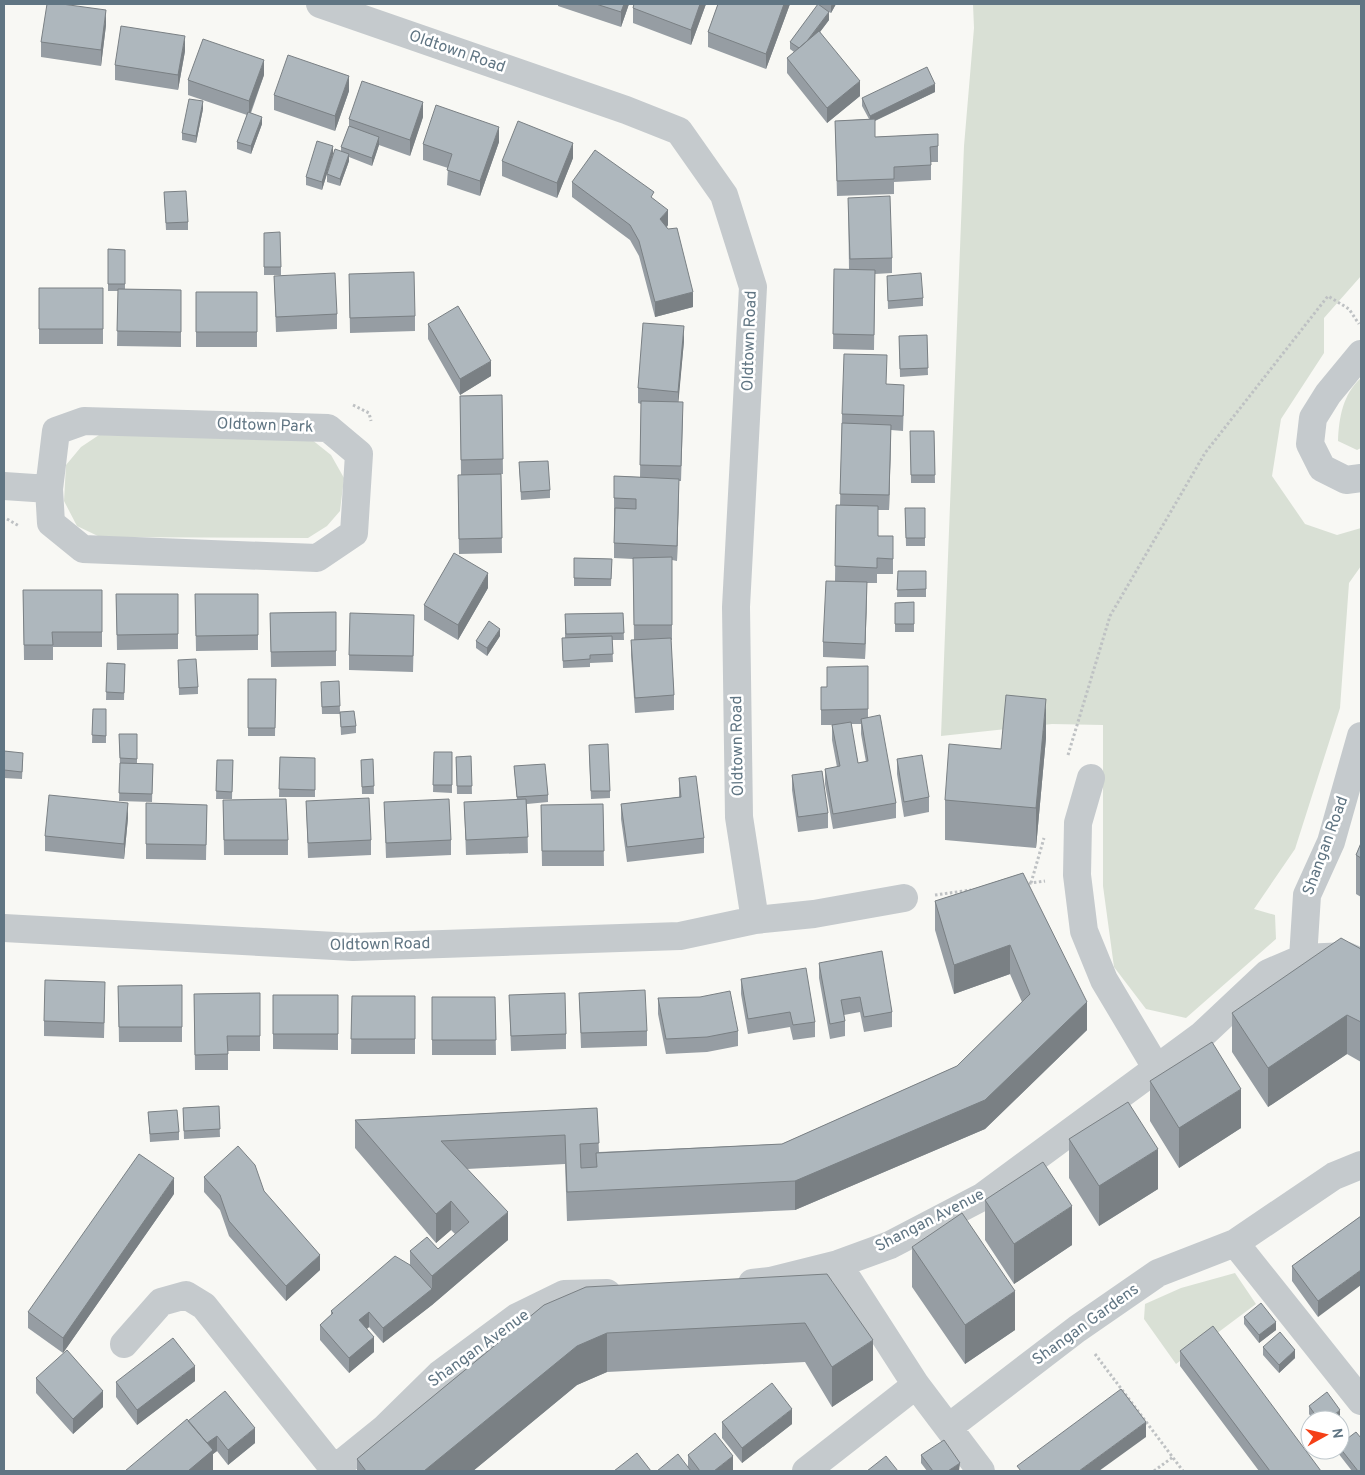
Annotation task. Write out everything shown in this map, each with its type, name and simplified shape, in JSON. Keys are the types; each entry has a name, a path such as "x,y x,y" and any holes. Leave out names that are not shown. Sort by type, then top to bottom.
{"street":[{"name":"Oldtown Road","path":"320,4 626,110 679,132 724,195 753,286 736,608 739,817 755,920"},
{"path":"1361,354 1328,394 1313,418 1310,444 1322,468 1346,480 1361,478"},
{"name":"Oldtown Park","path":"84,421 328,428 359,454 354,533 317,558 83,549 51,523 49,488 56,431 84,421"},
{"path":"4,486 49,488"},
{"name":"Shangan Road","path":"1303,958 1307,895 1331,842 1361,736"},
{"path":"1091,778 1078,823 1076,875 1084,931 1104,980 1157,1069"},
{"name":"Oldtown Road","path":"4,928 353,947 680,936 755,920 814,914 904,898"},
{"path":"1303,958 1347,956 1361,962"},
{"name":"Shangan Avenue","path":"722,1286 770,1281 838,1264 890,1245 982,1197 1202,1035 1268,973 1303,958"},
{"name":"Shangan Gardens","path":"949,1427 1077,1329 1158,1273 1236,1243 1334,1176 1361,1164"},
{"path":"1236,1243 1356,1383"},
{"path":"838,1264 916,1385 981,1471"},
{"name":"Shangan Avenue","path":"333,1470 384,1430 440,1374 517,1317 564,1294 628,1292"},
{"path":"124,1344 161,1302 186,1295 204,1306 333,1470"},
{"path":"806,1471 916,1385"}],"path":[{"path":"1066,764 1110,616 1205,453 1328,296 1349,309 1361,327"},
{"path":"351,404 368,413 371,422"},
{"path":"4,518 21,527"},
{"path":"1032,883 1045,837"},
{"path":"1021,885 1076,875"},
{"path":"904,898 972,890"},
{"path":"1077,1329 1183,1471"},
{"path":"1154,1471 1173,1457"}],"shaded area":[{"path":"973,4 1361,4 1361,276 1324,318 1324,353 1281,419 1272,476 1305,524 1337,535 1361,528 1361,566 1349,583 1340,708 1295,849 1254,909 1275,915 1276,939 1186,1018 1146,1009 1114,967 1103,886 1103,725 1052,724 941,736 964,146 974,28"},
{"path":"1361,378 1361,448 1357,450 1338,441 1339,423 1346,399"},
{"path":"99,435 311,439 331,455 344,478 340,511 327,526 308,538 100,537 77,526 64,501 66,465 81,447"},
{"path":"1235,1273 1256,1304 1176,1364 1144,1319 1145,1304 1181,1288"}],"building":[{"path":"47,4 62,4 106,10 101,50 41,42"},
{"path":"596,4 624,4 621,12"},
{"path":"634,4 700,4 691,30 633,8"},
{"path":"718,4 784,4 766,54 708,32"},
{"path":"818,4 829,12 807,41 799,48 790,42"},
{"path":"121,26 185,36 178,75 115,65"},
{"path":"819,31 860,81 827,108 787,58"},
{"path":"203,39 264,60 249,101 188,80"},
{"path":"288,55 349,76 335,116 274,95"},
{"path":"927,67 935,84 870,116 862,98"},
{"path":"362,81 423,102 410,140 349,119"},
{"path":"189,99 203,101 196,136 182,133"},
{"path":"436,105 499,127 480,181 447,170 452,154 423,144"},
{"path":"248,112 262,117 251,146 237,142"},
{"path":"875,119 875,137 938,134 938,146 930,147 931,165 894,167 894,179 837,181 835,121"},
{"path":"518,121 573,143 557,183 502,161"},
{"path":"349,126 379,137 372,158 341,147"},
{"path":"317,141 333,146 322,182 306,177"},
{"path":"335,149 349,154 340,179 327,174"},
{"path":"595,150 654,192 651,197 668,210 660,219 668,229 677,228 693,292 655,302 639,241 630,225 572,182"},
{"path":"186,191 188,222 166,223 164,192"},
{"path":"890,196 892,258 850,259 848,198"},
{"path":"280,232 281,267 264,267 264,233"},
{"path":"108,249 125,250 125,284 108,284"},
{"path":"834,269 875,270 874,335 833,334"},
{"path":"414,272 415,316 350,318 349,274"},
{"path":"335,273 337,314 276,317 274,276"},
{"path":"921,273 923,298 888,301 887,276"},
{"path":"39,288 103,288 103,329 39,329"},
{"path":"118,289 181,290 181,332 117,331"},
{"path":"196,292 257,292 257,332 196,332"},
{"path":"458,306 491,361 460,379 428,324"},
{"path":"643,323 684,326 678,392 638,388"},
{"path":"927,335 928,368 900,369 899,336"},
{"path":"844,354 887,355 886,384 904,385 903,416 842,414"},
{"path":"502,395 503,459 461,460 460,396"},
{"path":"641,401 683,402 681,466 640,465"},
{"path":"842,423 891,425 889,495 840,494"},
{"path":"910,431 934,431 935,475 911,475"},
{"path":"548,461 550,490 521,492 519,462"},
{"path":"501,474 502,538 459,539 458,475"},
{"path":"614,476 679,479 677,546 614,543 615,508 636,509 636,499 614,498"},
{"path":"836,505 878,506 878,536 893,536 893,559 877,558 877,568 835,566"},
{"path":"905,508 925,508 925,538 906,538"},
{"path":"454,553 488,573 458,625 424,605"},
{"path":"672,557 672,625 634,625 633,558"},
{"path":"574,558 612,559 611,579 574,578"},
{"path":"898,571 926,571 926,589 897,590"},
{"path":"826,581 867,582 865,644 823,642"},
{"path":"23,590 102,590 102,632 52,632 53,645 24,645"},
{"path":"116,594 178,594 178,634 117,635"},
{"path":"195,594 258,594 258,635 196,636"},
{"path":"914,602 914,624 895,624 895,603"},
{"path":"336,612 336,651 271,652 270,613"},
{"path":"350,613 414,615 413,656 349,655"},
{"path":"623,613 624,633 566,634 565,614"},
{"path":"489,621 500,629 487,648 476,641"},
{"path":"612,636 613,654 590,655 590,659 563,661 562,638"},
{"path":"671,638 674,695 635,698 631,640"},
{"path":"196,659 198,687 179,688 178,660"},
{"path":"107,663 125,664 124,693 106,692"},
{"path":"868,666 868,709 821,710 821,687 827,687 827,667"},
{"path":"248,679 276,679 275,728 248,728"},
{"path":"339,681 340,706 322,707 321,682"},
{"path":"1006,695 1046,699 1036,808 945,800 949,744 1001,749"},
{"path":"93,709 106,709 106,736 92,735"},
{"path":"354,711 356,726 341,727 340,712"},
{"path":"880,715 896,803 833,814 825,769 840,766 832,725 851,722 858,763 868,761 861,719"},
{"path":"119,734 137,734 137,759 120,758"},
{"path":"608,744 610,791 591,791 589,745"},
{"path":"4,751 23,753 22,772 4,770"},
{"path":"434,752 452,752 452,785 433,785"},
{"path":"922,755 929,797 904,802 897,759"},
{"path":"471,756 472,786 457,786 456,757"},
{"path":"280,757 315,758 315,790 279,789"},
{"path":"373,759 374,786 362,787 361,760"},
{"path":"217,760 233,760 232,792 216,791"},
{"path":"120,763 153,764 152,794 119,793"},
{"path":"545,764 548,795 517,797 514,766"},
{"path":"822,771 828,813 798,817 792,775"},
{"path":"696,776 704,838 627,847 621,804 681,797 679,778"},
{"path":"49,795 128,803 124,844 45,836"},
{"path":"369,798 371,840 308,843 306,801"},
{"path":"286,799 288,840 224,840 223,800"},
{"path":"449,799 451,840 386,843 384,802"},
{"path":"526,799 528,837 466,840 464,802"},
{"path":"146,803 207,805 206,845 146,844"},
{"path":"603,804 604,851 542,851 541,805"},
{"path":"1361,843 1361,858 1356,855"},
{"path":"1023,873 1087,1002 985,1100 795,1181 567,1192 565,1135 441,1141 508,1212 432,1276 410,1251 427,1237 438,1249 469,1222 451,1201 436,1214 355,1120 597,1108 599,1143 580,1144 581,1168 597,1167 596,1153 782,1144 957,1066 1030,994 1010,945 954,965 935,901"},
{"path":"1341,938 1361,949 1361,1022 1347,1015 1268,1068 1232,1013"},
{"path":"882,951 892,1012 864,1017 860,997 841,1000 845,1021 830,1024 819,963"},
{"path":"806,968 815,1022 793,1025 790,1012 748,1019 741,979"},
{"path":"45,980 105,982 104,1023 44,1021"},
{"path":"182,985 182,1027 119,1027 118,986"},
{"path":"645,990 647,1031 581,1033 579,993"},
{"path":"730,991 738,1031 707,1037 666,1039 658,998 700,997"},
{"path":"260,993 260,1036 227,1036 228,1054 195,1055 194,994"},
{"path":"565,993 566,1034 511,1036 509,995"},
{"path":"273,995 338,995 338,1034 273,1034"},
{"path":"352,996 415,996 415,1039 351,1039"},
{"path":"432,997 495,997 496,1040 432,1040"},
{"path":"1212,1042 1241,1089 1179,1128 1150,1081"},
{"path":"1128,1102 1158,1149 1099,1186 1069,1139"},
{"path":"219,1106 220,1129 184,1131 183,1108"},
{"path":"177,1110 179,1132 150,1134 148,1112"},
{"path":"238,1146 255,1165 264,1191 320,1255 286,1286 229,1221 220,1195 204,1177"},
{"path":"139,1154 174,1178 63,1338 28,1312"},
{"path":"1043,1162 1072,1206 1014,1244 985,1200"},
{"path":"962,1213 1015,1291 965,1325 912,1247"},
{"path":"1361,1216 1361,1270 1318,1301 1292,1266"},
{"path":"395,1256 410,1265 432,1289 383,1328 369,1312 359,1320 374,1337 349,1358 320,1325 333,1313 331,1311"},
{"path":"827,1274 873,1340 832,1367 805,1323 607,1333 577,1346 424,1471 366,1471 357,1459 544,1305 586,1287"},
{"path":"1261,1303 1276,1322 1259,1335 1244,1317"},
{"path":"1213,1326 1300,1443 1300,1460 1313,1460 1321,1471 1270,1471 1180,1351"},
{"path":"1280,1332 1295,1350 1279,1365 1263,1347"},
{"path":"173,1338 195,1366 137,1410 116,1382"},
{"path":"67,1350 103,1391 73,1419 36,1378"},
{"path":"772,1383 792,1409 742,1448 722,1422"},
{"path":"1121,1389 1146,1422 1079,1471 1021,1471 1017,1466"},
{"path":"225,1391 255,1428 228,1450 217,1436 207,1443 188,1421"},
{"path":"1327,1392 1340,1410 1312,1410 1309,1406"},
{"path":"187,1419 213,1450 188,1471 125,1471"},
{"path":"1356,1432 1361,1438 1361,1471 1358,1471 1349,1460 1350,1436"},
{"path":"715,1433 733,1456 714,1471 700,1471 688,1455"},
{"path":"944,1440 960,1463 948,1471 933,1471 921,1455"},
{"path":"637,1453 651,1471 614,1471"},
{"path":"678,1454 691,1471 657,1471"},
{"path":"886,1456 898,1471 867,1471"}]}
